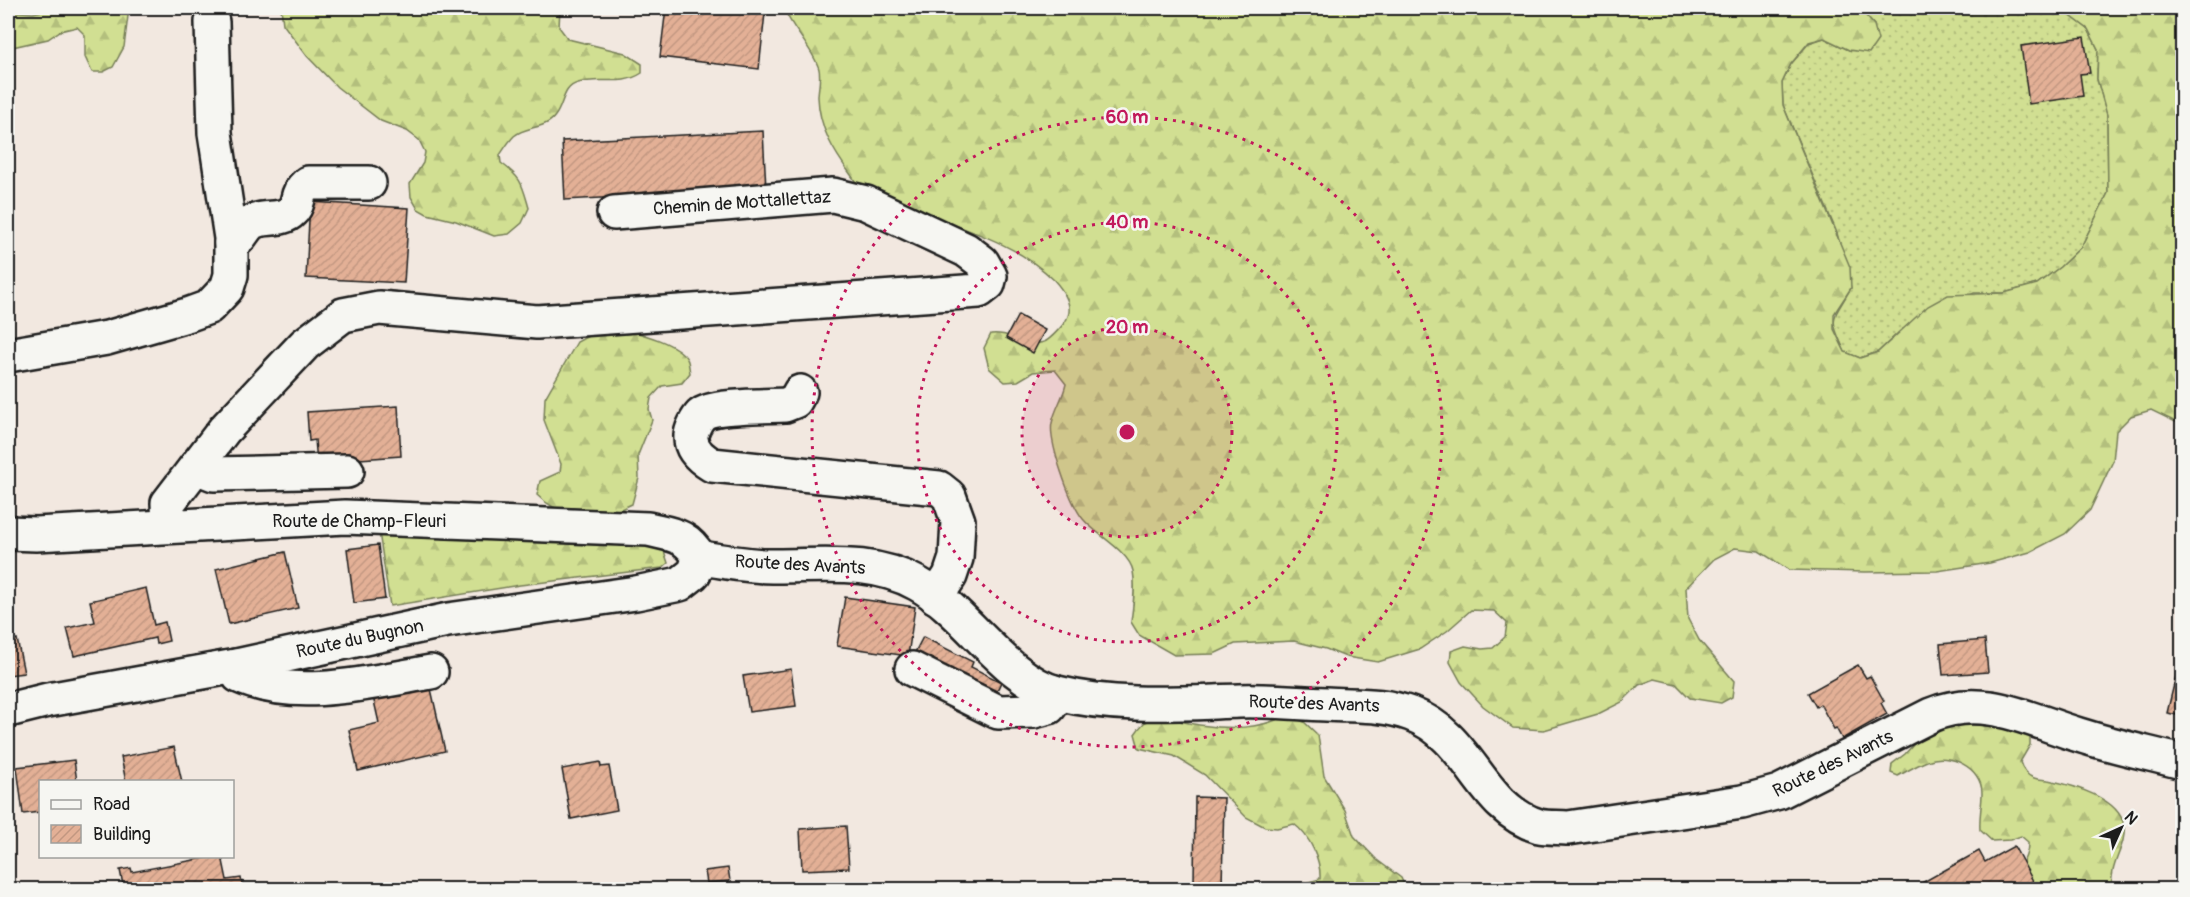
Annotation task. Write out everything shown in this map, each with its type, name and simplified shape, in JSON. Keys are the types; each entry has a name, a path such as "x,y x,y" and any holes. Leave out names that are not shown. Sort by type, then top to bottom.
{"street":[{"path":"8,355 107,338 209,307 227,288 231,275 231,243 215,134 212,22"},
{"path":"231,243 237,241 251,224 290,214 295,208 300,189 308,183 369,183"},
{"name":"Chemin de Mottallettaz","path":"196,466 224,430 305,344 343,315 379,308 537,322 979,291 988,285 990,276 982,262 966,250 866,202 833,195 614,213"},
{"path":"800,393 795,401 785,405 715,409 702,414 695,424 691,437 695,451 712,465 939,488 949,496 958,521 956,558 950,576 936,597"},
{"path":"169,525 168,503 196,466 214,474 347,471"},
{"name":"Route de Champ-Fleuri","path":"8,533 36,534 345,517 648,529 678,536 692,545 700,558"},
{"name":"Route des Avants","path":"700,558 774,566 857,565 900,576 918,584 936,597 1003,659 1037,684 1054,692 1101,702 1148,704 1242,701 1381,705 1413,714 1435,726 1457,745 1499,802 1519,818 1541,827 1568,828 1742,802 1779,792 1931,715 1958,706 1990,707 2080,736 2182,762"},
{"name":"Route du Bugnon","path":"8,710 48,700 236,666 448,620 680,584 694,573 700,558"},
{"path":"236,666 239,676 248,681 305,690 342,687 431,672"},
{"path":"912,669 998,712 1034,711 1049,707 1054,692"}],"green space":[{"path":"57,8 129,8 124,47 113,67 103,72 92,72 85,57 85,35 77,27 60,31 48,39 8,48 8,11 33,13"},
{"path":"281,8 560,8 559,27 568,39 625,53 642,64 642,73 626,79 586,81 573,85 566,92 558,112 551,120 524,130 512,138 500,155 501,163 520,182 529,208 522,223 509,234 494,236 418,209 411,197 410,184 423,163 425,152 419,140 407,131 381,121 337,87 307,56 283,24"},
{"path":"784,8 1859,8 1874,25 1878,40 1869,53 1849,50 1824,38 1809,42 1791,64 1782,83 1783,105 1850,267 1851,288 1834,314 1834,329 1845,352 1860,358 1878,352 1928,306 1948,295 2004,293 2037,284 2081,247 2108,193 2107,115 2097,79 2098,49 2088,29 2060,8 2182,8 2182,425 2151,410 2131,416 2116,431 2113,461 2090,510 2065,534 2030,552 1990,563 1937,571 1789,570 1759,551 1735,548 1714,559 1686,588 1688,619 1699,640 1734,681 1732,697 1721,703 1690,698 1676,684 1655,679 1639,685 1622,702 1598,714 1544,730 1513,728 1483,706 1461,682 1450,662 1451,651 1465,646 1493,648 1505,637 1507,623 1494,611 1471,610 1447,631 1420,649 1378,662 1346,657 1294,641 1235,644 1214,654 1174,655 1139,635 1131,622 1134,583 1130,564 1119,550 1083,519 1066,486 1053,443 1052,423 1066,384 1055,370 1033,372 1018,381 1005,382 989,368 984,348 991,334 1037,343 1047,341 1058,331 1067,319 1069,311 1068,301 1063,292 1054,280 1037,266 1001,244 961,227 876,197 861,189 828,139 819,108 820,73 818,66"},
{"path":"1859,8 2060,8 2088,29 2098,49 2097,79 2107,114 2108,193 2081,247 2037,284 2004,293 1974,293 1901,330 1878,352 1860,358 1845,352 1834,325 1836,313 1851,288 1837,233 1783,105 1782,83 1791,64 1809,43 1824,38 1849,50 1874,25"},
{"path":"617,327 655,338 682,353 689,364 690,373 682,383 662,386 651,398 649,409 652,420 638,455 639,478 632,504 595,515 570,513 547,503 537,495 540,481 560,472 561,464 544,420 545,398 577,342 601,329"},
{"path":"378,525 655,542 663,548 668,563 662,568 520,585 390,606"},
{"path":"1286,715 1304,722 1318,735 1324,776 1345,810 1354,836 1377,860 1401,878 1406,889 1282,889 1320,879 1316,856 1310,842 1300,829 1294,824 1277,828 1265,827 1246,817 1205,775 1174,756 1139,748 1135,734 1144,723 1157,719 1233,728 1255,726"},
{"path":"2005,721 2024,730 2030,736 2030,745 2020,762 2027,774 2036,779 2069,785 2094,794 2105,800 2121,816 2124,838 2113,871 2111,889 2010,889 2026,855 2028,842 2021,836 2010,840 1992,841 1980,830 1981,784 1970,769 1954,760 1936,759 1898,776 1891,773 1892,764 1905,754 1925,732 1951,723 1987,726"}],"building":[{"path":"666,8 723,8 765,13 759,69 660,57"},
{"path":"2084,37 2090,73 2080,74 2083,96 2029,104 2021,46"},
{"path":"763,131 766,189 565,200 562,141"},
{"path":"310,202 409,208 404,283 306,278"},
{"path":"1018,315 1045,330 1033,353 1006,338"},
{"path":"398,406 401,456 317,462 315,440 309,441 307,412"},
{"path":"378,545 385,599 354,603 347,549"},
{"path":"285,552 298,608 229,624 216,569"},
{"path":"146,588 154,625 165,622 169,641 156,644 155,638 74,656 67,628 95,622 90,601"},
{"path":"845,597 915,607 908,656 837,646"},
{"path":"923,637 973,662 971,667 1001,682 993,699 912,658"},
{"path":"17,639 24,673 8,675 8,641"},
{"path":"1985,640 1988,672 1943,675 1940,644"},
{"path":"1858,665 1866,678 1870,676 1884,701 1881,703 1887,714 1842,739 1820,704 1816,707 1808,693"},
{"path":"791,669 796,706 749,712 743,676"},
{"path":"2177,672 2182,674 2182,716 2167,713"},
{"path":"429,680 445,751 358,771 349,730 379,723 372,692"},
{"path":"174,747 182,780 126,780 121,757"},
{"path":"74,760 77,780 39,780 39,812 23,814 17,767"},
{"path":"600,762 601,767 609,766 617,810 571,819 562,769"},
{"path":"1195,797 1224,798 1222,885 1194,884"},
{"path":"846,826 849,868 802,870 800,829"},
{"path":"2014,846 2033,881 2016,890 1909,890 1979,851 1985,862"},
{"path":"205,858 222,858 227,880 241,878 243,890 124,890 120,870 131,868 132,872"},
{"path":"728,868 730,881 707,883 705,871"}]}
